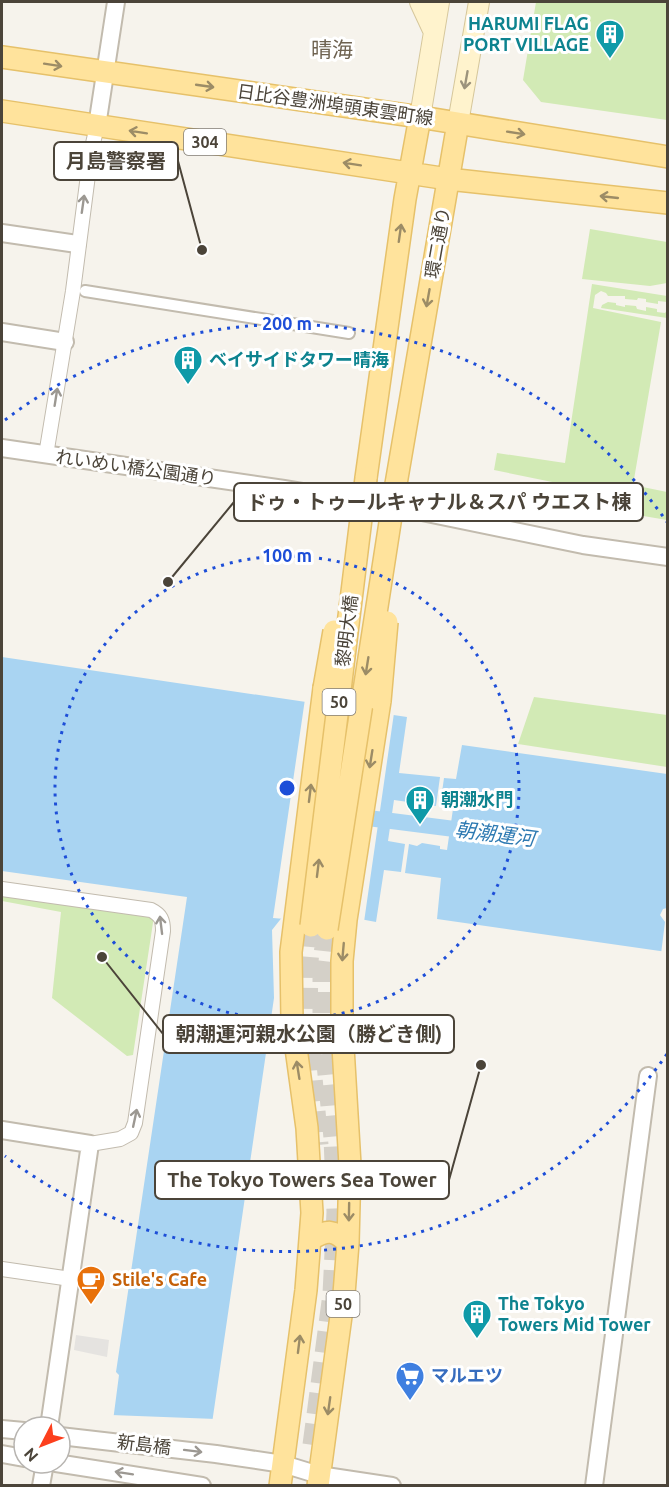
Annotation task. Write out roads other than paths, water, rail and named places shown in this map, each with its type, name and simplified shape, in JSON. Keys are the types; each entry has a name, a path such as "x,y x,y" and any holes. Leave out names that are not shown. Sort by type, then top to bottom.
{"main road":[{"path":"420,2 433,30"},
{"name":"環二通り","path":"366,478 410,173 439,2"},
{"name":"環二通り","path":"396,484 479,2"},
{"name":"日比谷豊洲埠頭東雲町線","path":"2,57 420,117 668,157"},
{"name":"304","path":"2,111 448,179 668,203"},
{"name":"黎明大橋","path":"366,478 319,928 396,484"},
{"name":"50","path":"280,1485 306,1290 312,1213 307,1128 292,1019 291,964 294,918 324,688 366,478"},
{"name":"50","path":"318,1480 344,1294 348,1243 348,1132 342,1030 342,961 346,921 380,701 396,484"},
{"path":"310,1239 324,1231 341,1236 348,1243"}],"street":[{"path":"46,455 116,2"},
{"path":"2,233 77,244"},
{"path":"85,291 349,333"},
{"path":"2,332 65,342"},
{"name":"れいめい橋公園通り","path":"2,448 284,489 583,544 668,557"},
{"path":"2,889 151,910 159,914 163,922 135,1123 131,1133 120,1139 90,1144 2,1130"},
{"path":"594,1485 648,1076"},
{"path":"51,1415 90,1144"},
{"path":"2,1269 71,1279"},
{"name":"新島橋","path":"72,1437 283,1464 318,1480 392,1485"},
{"name":"新島橋","path":"72,1466 202,1485"}],"water":[{"path":"2,657 407,717 399,773 440,777 436,806 394,800 388,841 405,844 401,872 384,870 376,922 291,906 272,930 274,998 203,1485 110,1444 119,1375 116,1372 187,897 2,871"},
{"path":"462,745 667,774 667,952 437,919 441,878 405,873 409,844 417,846 422,843 440,846 440,849 447,850 453,809 440,806 444,778 456,779"}],"waterway":[{"name":"朝潮運河","path":"368,818 470,831"}],"tunnel":[{"path":"311,926 307,1021 318,1145"},
{"path":"313,1445 333,1294 337,1212 334,1138 323,1021 323,964 327,929"}],"place":[{"name":"HARUMI FLAG PORT VILLAGE","path":"610,60"},
{"name":"月島警察署","path":"202,250"},
{"name":"ベイサイドタワー晴海","path":"188,386"},
{"name":"ドゥ・トゥールキャナル＆スパ ウエスト棟","path":"168,582"},
{"name":"朝潮水門","path":"420,826"},
{"name":"朝潮運河親水公園（勝どき側)","path":"102,957"},
{"name":"The Tokyo Towers Sea Tower","path":"481,1065"},
{"name":"Stile's Cafe","path":"91,1306"},
{"name":"The Tokyo Towers Mid Tower","path":"477,1340"},
{"name":"マルエツ","path":"410,1402"}],"district":[{"name":"晴海","path":"332,50"}]}
